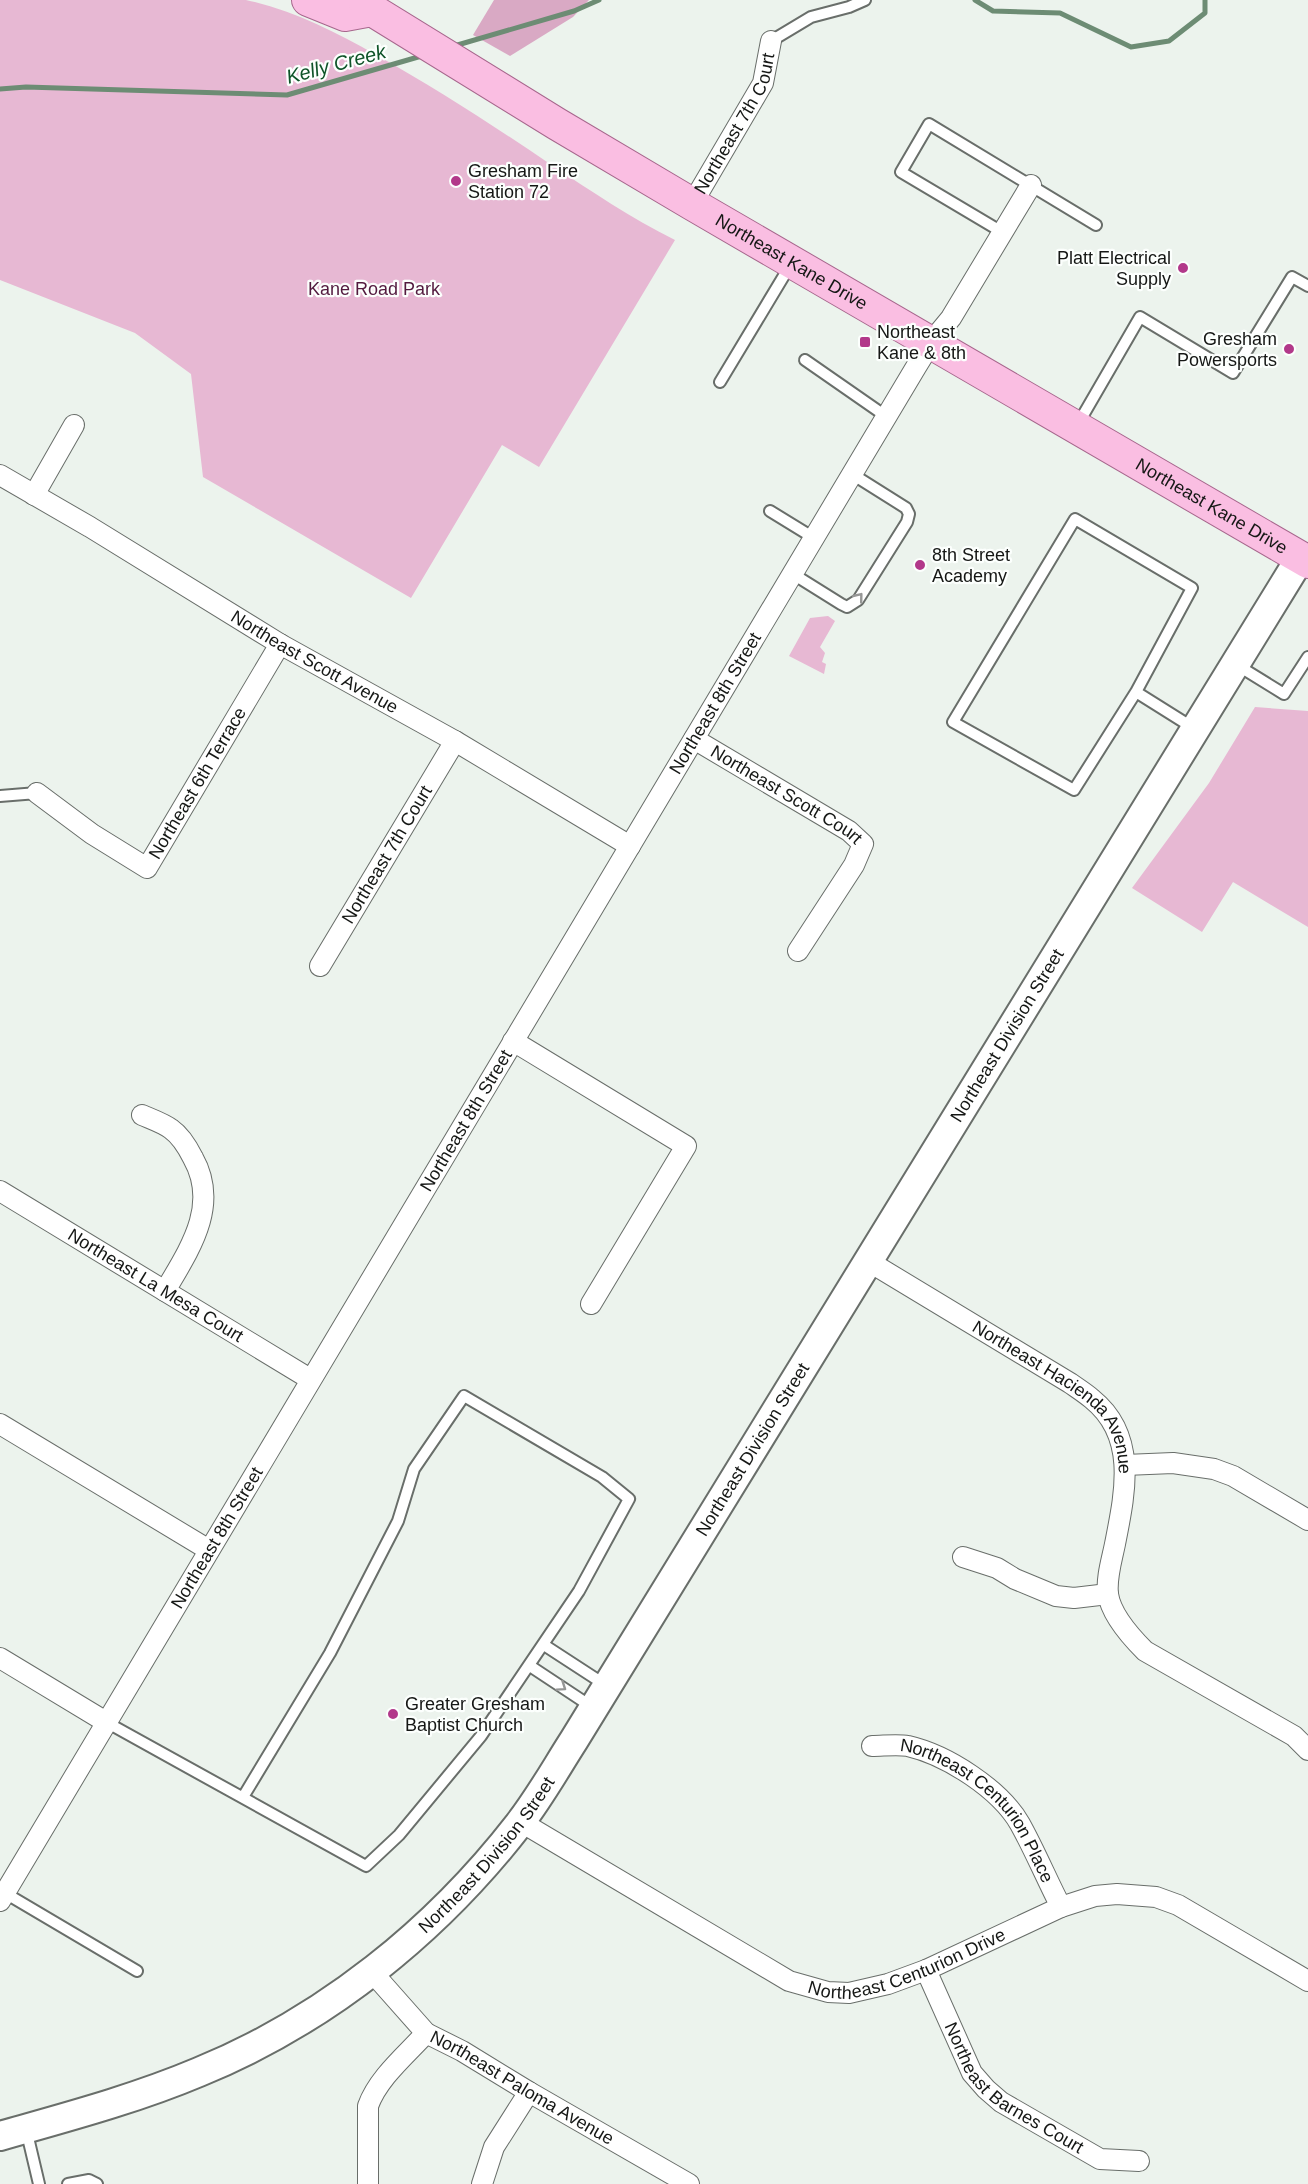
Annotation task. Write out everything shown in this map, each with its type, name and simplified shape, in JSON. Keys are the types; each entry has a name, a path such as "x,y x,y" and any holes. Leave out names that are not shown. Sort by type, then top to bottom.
{"main road":[{"name":"Northeast Kane Drive","path":"308,0 345,15 372,4 692,204 1306,555"}],"street":[{"name":"Northeast 7th Court","path":"692,204 763,83 771,41"},
{"name":"Northeast 8th Street","path":"2,1897 852,474 932,341 951,318 1031,185"},
{"path":"34,495 74,425"},
{"name":"Northeast Scott Avenue","path":"0,476 280,644 454,741 630,846"},
{"name":"Northeast Division Street","path":"13,2133 136,2096 229,2059 315,2012 372,1972 425,1927 479,1873 521,1822 601,1697 1235,664 1306,555"},
{"name":"Northeast 6th Terrace","path":"37,794 92,834 147,868 280,644"},
{"name":"Northeast Scott Court","path":"694,738 849,831 863,844 854,864 798,951"},
{"name":"Northeast 7th Court","path":"320,966 454,741"},
{"path":"513,1041 686,1146 591,1304"},
{"path":"142,1115 172,1129 198,1166 204,1189 204,1212 196,1237 165,1291"},
{"name":"Northeast La Mesa Court","path":"0,1191 310,1379"},
{"name":"Northeast Hacienda Avenue","path":"868,1261 1093,1399 1107,1414 1122,1444 1125,1465 1124,1496 1111,1563 1108,1594"},
{"path":"0,1424 209,1550"},
{"path":"1125,1465 1173,1463 1214,1469 1233,1476 1308,1520"},
{"path":"963,1557 997,1568 1056,1596 1074,1598 1108,1594 1129,1635 1145,1651 1294,1736 1308,1750"},
{"path":"0,1658 106,1722"},
{"name":"Northeast Centurion Place","path":"872,1746 907,1746 938,1756 982,1784 1019,1822 1061,1907"},
{"name":"Northeast Centurion Drive","path":"521,1822 789,1981 828,1992 849,1993 888,1984 926,1970 1061,1907 1095,1896 1117,1894 1156,1897 1178,1905 1308,1981"},
{"name":"Northeast Barnes Court","path":"926,1970 972,2073 986,2089 1010,2108 1100,2159 1139,2161"},
{"name":"Northeast Paloma Avenue","path":"372,1972 426,2033 462,2051 689,2184"},
{"path":"369,2184 368,2106 371,2096 426,2033"},
{"path":"482,2184 494,2147 529,2092"}],"lane":[{"path":"771,41 811,17 849,7 865,0"},
{"path":"1002,232 901,172 929,124 1096,225"},
{"path":"720,382 793,261"},
{"path":"1077,426 1140,317 1233,373 1292,277 1308,286"},
{"path":"805,360 887,417"},
{"path":"793,574 841,604 847,607 853,605 907,522 909,514 906,508 852,474"},
{"path":"770,511 814,538"},
{"path":"1075,519 1192,588 1136,692 1074,790 953,722 1075,519"},
{"path":"1235,664 1284,694 1308,657"},
{"path":"1136,692 1195,730"},
{"path":"0,796 37,794"},
{"path":"106,1722 366,1866 399,1835 458,1766 530,1666 579,1591 629,1499 602,1477 464,1396 414,1469 398,1521 330,1653 243,1797"},
{"path":"544,1645 601,1697"},
{"path":"530,1666 601,1697"},
{"path":"2,1897 137,1971"},
{"path":"13,2133 39,2184"},
{"path":"68,2184 89,2180 97,2184"}],"green space":[{"name":"Kane Road Park","path":"0,0 246,0 297,16 361,46 464,108 611,204 675,240 539,467 502,445 411,598 203,477 191,374 135,333 0,280"},
{"path":"828,616 835,621 820,647 825,653 822,662 826,664 824,674 789,656 810,618"},
{"path":"1255,707 1308,711 1308,927 1233,882 1202,932 1132,888 1209,783"}],"shaded area":[{"path":"494,0 589,0 573,17 510,56 473,35"}],"waterway":[{"name":"Kelly Creek","path":"454,46 574,11 599,0"},
{"name":"Kelly Creek","path":"975,0 993,11 1060,13 1131,47 1169,41 1205,13 1205,0"},
{"name":"Kelly Creek","path":"0,89 26,87 287,95 425,55"}],"place":[{"name":"Gresham Fire Station 72","path":"456,181"},
{"name":"Platt Electrical Supply","path":"1183,268"},
{"name":"Northeast Kane & 8th","path":"865,342"},
{"name":"Gresham Powersports","path":"1289,349"},
{"name":"8th Street Academy","path":"920,565"},
{"name":"Greater Gresham Baptist Church","path":"393,1714"}]}
